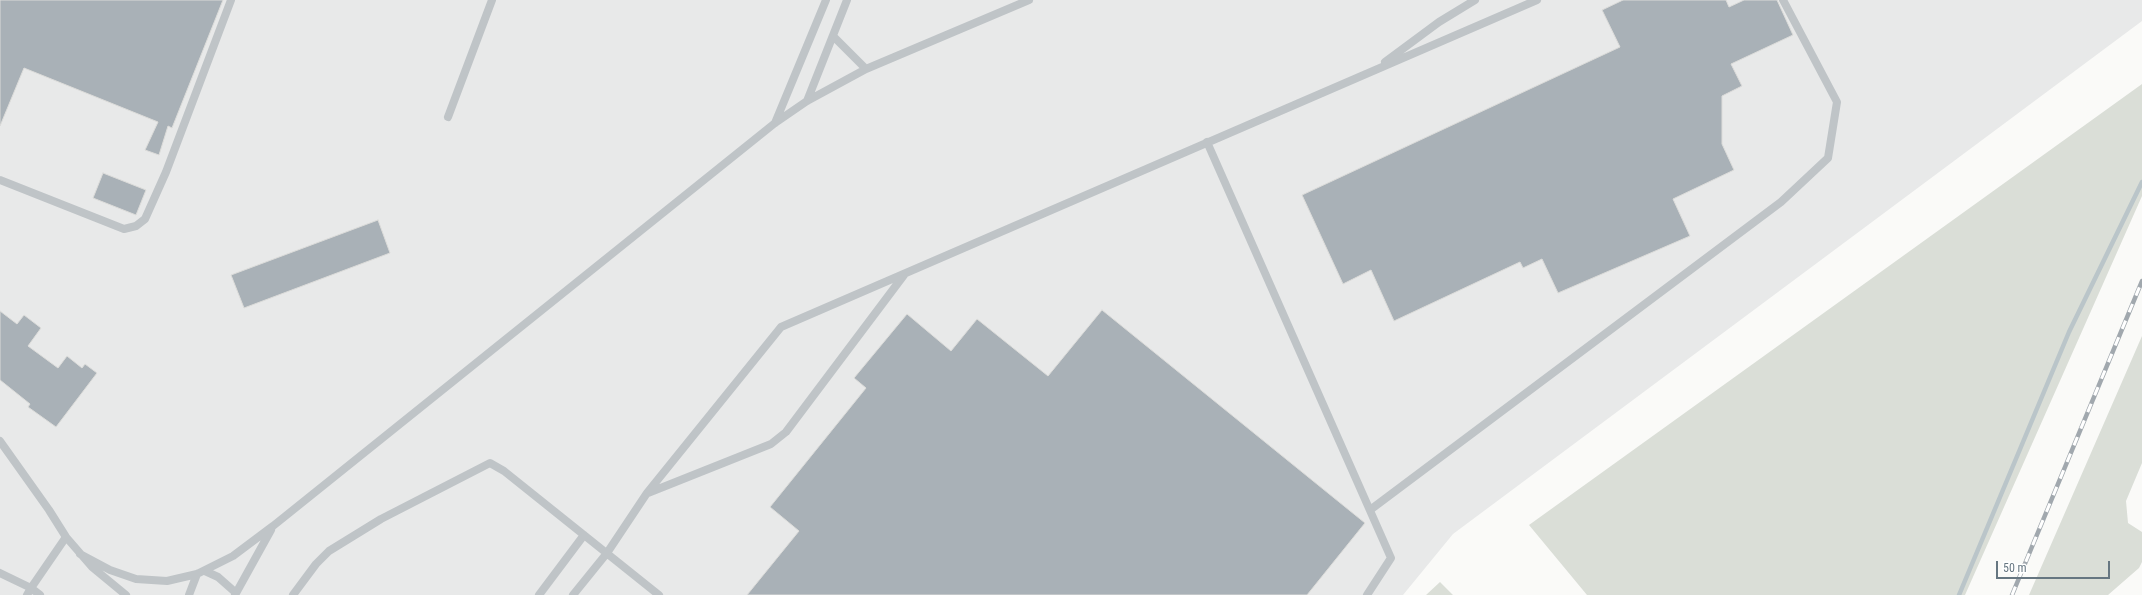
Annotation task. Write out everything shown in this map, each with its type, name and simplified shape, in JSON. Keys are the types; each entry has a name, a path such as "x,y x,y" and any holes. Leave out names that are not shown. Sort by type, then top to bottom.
{"lane":[{"path":"0,180 124,229 136,226 145,218 166,172 230,0"},
{"path":"448,117 492,0"},
{"path":"775,123 826,0"},
{"path":"807,101 847,0"},
{"path":"80,554 110,570 136,579 167,580 201,572 233,556 273,526 775,123 807,101 866,69 1029,0"},
{"path":"1374,70 1439,22 1475,0"},
{"path":"573,595 607,553 647,493 781,327 1537,0"},
{"path":"1370,510 1781,202 1828,158 1837,102 1783,0"},
{"path":"833,36 866,69"},
{"path":"1206,142 1391,558 1367,595"},
{"path":"647,493 770,444 786,432 905,274"},
{"path":"0,441 49,510 66,537 92,567 126,595"},
{"path":"293,595 316,564 329,551 381,519 490,463 493,463 659,595"},
{"path":"201,572 222,580 235,593 273,526"},
{"path":"539,595 584,535"},
{"path":"29,592 66,537"},
{"path":"0,572 29,592 40,595"},
{"path":"189,595 201,572"}],"shaded area":[{"path":"0,0 2142,0 2142,21 1453,534 1403,595 0,595"},
{"path":"2142,84 2142,196 1965,595 1587,595 1529,525"},
{"path":"2142,336 2142,463 2126,501 2128,523 2142,532 2142,562 2139,568 2108,595 2029,595"},
{"path":"1440,582 1453,595 1426,595"}],"building":[{"path":"0,0 223,0 172,128 168,126 159,155 145,150 158,122 24,68 0,126"},
{"path":"1623,0 1726,0 1729,7 1744,0 1777,0 1793,35 1731,64 1742,86 1722,96 1722,144 1734,170 1673,199 1690,236 1558,293 1542,259 1523,268 1520,262 1394,321 1371,270 1343,284 1302,195 1620,47 1602,10"},
{"path":"103,173 146,190 136,215 93,198"},
{"path":"378,220 390,253 244,308 231,275"},
{"path":"1102,310 1365,523 1307,595 747,595 799,531 770,507 866,388 854,378 907,314 951,351 977,319 1048,376"},
{"path":"0,311 17,324 24,315 41,328 28,346 58,368 67,356 82,368 85,364 97,373 56,427 28,407 30,404 0,380"}],"waterway":[{"path":"1959,595 2069,332 2142,182"}],"railway":[{"path":"2012,595 2142,281"}]}
